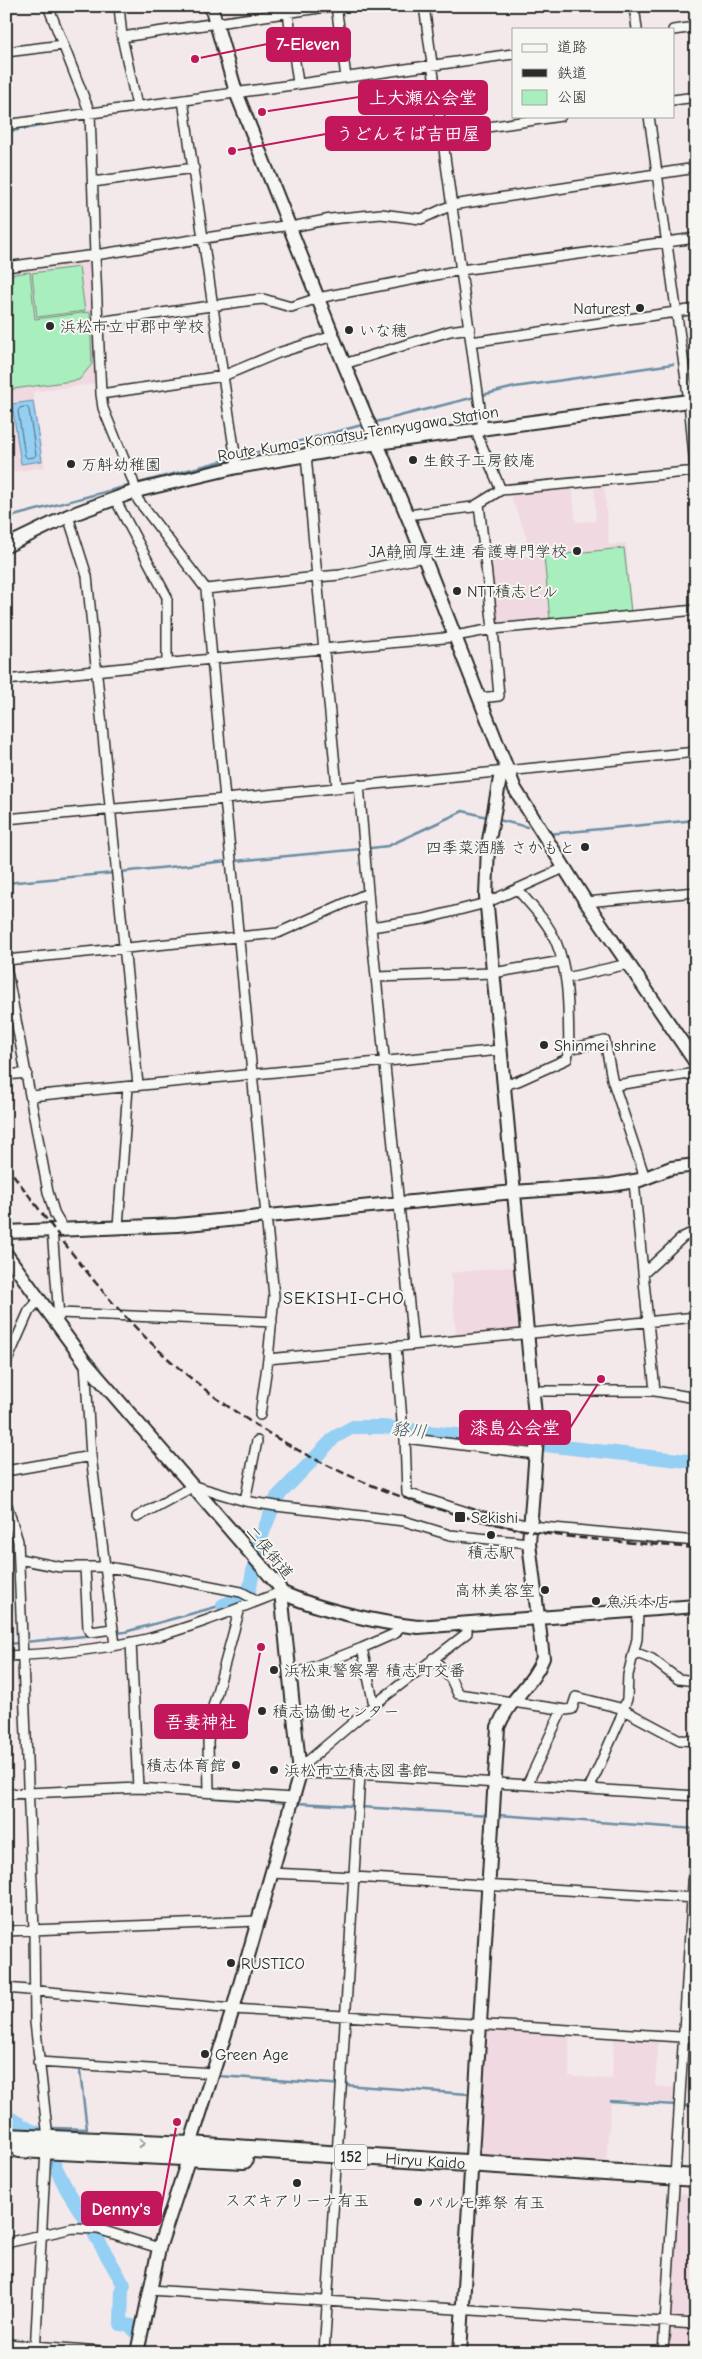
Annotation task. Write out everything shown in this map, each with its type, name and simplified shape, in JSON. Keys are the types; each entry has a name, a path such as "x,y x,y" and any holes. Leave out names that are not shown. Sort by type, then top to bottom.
{"highway":[{"name":"Hiryu Kaido","path":"6,2137 47,2144 189,2151 337,2162 674,2182 696,2188"},
{"name":"Hiryu Kaido","path":"6,2148 47,2144"},
{"name":"Hiryu Kaido","path":"674,2182 696,2178"}],"street":[{"path":"48,6 90,112 103,408 135,486 138,500 206,589 274,1296 260,1415"},
{"path":"119,6 122,37 137,106"},
{"path":"211,6 236,92 344,364 424,557 506,770 520,800 586,902 696,1063"},
{"path":"122,37 216,24 288,10 335,6 346,77"},
{"path":"424,6 470,328 481,429 478,438 501,490"},
{"path":"634,6 637,28"},
{"path":"288,10 298,84"},
{"path":"674,30 696,27"},
{"path":"6,52 63,45"},
{"path":"6,125 512,54"},
{"path":"674,100 696,97"},
{"path":"183,100 237,467"},
{"path":"442,134 548,118"},
{"path":"407,515 473,507 501,490 696,474 692,400 677,312 649,118"},
{"path":"93,182 194,168"},
{"path":"6,266 95,255 203,237 331,219 381,214 421,219 452,205 696,168"},
{"path":"98,322 263,299 290,306 318,298 461,270 696,238"},
{"path":"471,342 696,309"},
{"path":"344,364 450,331 470,328"},
{"path":"101,394 223,376 278,354 333,336"},
{"name":"Route Kuma-Komatsu-Tenryugawa Station","path":"6,546 68,516 115,499 135,486 377,443 692,400"},
{"path":"306,455 337,787"},
{"path":"115,499 167,597 167,664"},
{"path":"479,504 499,696 479,698"},
{"path":"68,516 87,576 138,1085"},
{"path":"206,589 340,575 424,557"},
{"path":"6,680 444,638 493,629 696,610"},
{"path":"6,819 696,752"},
{"path":"460,2353 498,1727 504,1711 538,1671 543,1658 529,1543 537,1437 534,1391 486,903 488,846 500,778 506,770"},
{"path":"359,785 371,927 413,1344"},
{"path":"371,927 424,919 486,903 564,868"},
{"path":"504,1085 518,1081 567,1058 569,1049 566,978 556,941 545,922 517,889"},
{"path":"586,902 696,892"},
{"path":"6,960 239,937 287,930 368,893"},
{"path":"376,978 493,973 562,961"},
{"path":"566,978 628,964"},
{"path":"6,966 48,1192 58,1230 59,1319 272,1322"},
{"path":"569,1049 605,1041 612,1079 616,1085 640,1180 644,1273 654,1391"},
{"path":"31,1096 500,1050"},
{"path":"6,1075 27,1073"},
{"path":"616,1085 696,1073"},
{"path":"118,1227 128,1087"},
{"path":"6,1232 177,1225 640,1180 671,1168 696,1165"},
{"path":"644,1273 683,1237 696,1231"},
{"name":"二俣街道","path":"6,1254 39,1300 59,1319 85,1362 194,1486 278,1585 281,1592 312,1604 398,1625 418,1627 696,1606"},
{"path":"6,1363 29,1311 39,1300"},
{"path":"268,1359 696,1317"},
{"path":"396,1346 402,1421"},
{"path":"85,1362 91,1456 107,1567 113,1636"},
{"path":"534,1391 654,1391 696,1398"},
{"path":"536,1454 405,1438 407,1493 476,1515 530,1526 696,1541"},
{"path":"245,1501 257,1441"},
{"path":"6,1471 91,1456"},
{"path":"137,1517 194,1486 245,1501 273,1506 404,1521 450,1535 529,1543"},
{"path":"6,1502 8,1515 18,1541 38,2062 47,2144 35,2349"},
{"path":"19,1559 60,1567 107,1567 241,1592 255,1600"},
{"path":"85,1567 88,1628 91,1632 132,1642 207,1621 255,1600 281,1592 300,1770 233,2009 159,2248 137,2353"},
{"path":"208,1791 208,1742 211,1714 240,1608"},
{"path":"589,1789 624,1711 627,1698 628,1675 634,1652 638,1610"},
{"path":"300,1770 374,1705 467,1633 468,1624"},
{"path":"290,1676 396,1633 398,1625"},
{"path":"6,1656 23,1652 70,1652 113,1636"},
{"path":"132,1642 138,1788"},
{"path":"362,1648 374,1705"},
{"path":"634,1652 652,1659 678,1679 696,1681"},
{"path":"433,1658 451,1680 458,1694 562,1710 572,1709 576,1697 620,1708 680,1740 696,1741"},
{"path":"527,1785 562,1710"},
{"path":"300,1770 696,1796"},
{"path":"324,2353 360,1775"},
{"path":"6,1794 138,1788 208,1791 292,1802"},
{"path":"663,2353 694,1898 696,1835"},
{"path":"271,1874 354,1877 694,1898"},
{"path":"6,1931 258,1921"},
{"path":"6,1988 233,2009 696,2038"},
{"path":"38,2062 213,2073"},
{"path":"6,2243 74,2228 98,2229 159,2248"},
{"path":"149,2290 696,2324"},
{"path":"6,2344 35,2349 129,2353"}],"shaded area":[{"name":"浜松市立中郡中学校","path":"92,260 96,381 93,384 33,392 45,467 6,473 6,271"},
{"name":"JA静岡厚生連 看護専門学校","path":"604,482 609,545 626,543 632,613 495,626 487,560 528,556 526,536 509,492 572,487 576,522 596,521 594,484"},
{"path":"518,1266 524,1329 456,1336 451,1273"},
{"path":"485,2029 569,2033 569,2076 612,2079 614,2037 658,2040 655,2086 677,2088 676,2103 611,2099 606,2165 487,2158 477,2149"},
{"path":"676,2193 696,2194 696,2321 668,2319"},
{"path":"667,2326 696,2328 696,2353 666,2353"}],"green space":[{"path":"79,267 85,311 37,317 32,273"},
{"path":"30,272 35,319 90,312 92,364 79,380 6,390 6,275"},
{"path":"624,548 631,612 550,620 544,556"}],"water":[{"path":"33,401 42,461 21,464 12,404"}],"waterway":[{"path":"25,129 39,126"},
{"path":"6,132 18,130"},
{"path":"691,362 696,362"},
{"path":"482,395 515,387 673,364"},
{"path":"376,422 475,397"},
{"path":"238,457 362,425"},
{"path":"6,518 230,459"},
{"path":"371,848 388,846 463,811 487,817"},
{"path":"499,820 527,827"},
{"path":"548,834 696,820"},
{"path":"235,861 361,849"},
{"path":"120,872 228,861"},
{"path":"6,883 114,873"},
{"name":"貉川","path":"223,1605 245,1597 250,1587 258,1545 277,1497 335,1437 353,1427 383,1427 696,1462"},
{"path":"25,1642 125,1632 223,1605"},
{"path":"6,1644 20,1643"},
{"path":"212,1798 288,1803"},
{"path":"296,1803 355,1806"},
{"path":"360,1807 490,1815"},
{"path":"498,1815 696,1829"},
{"path":"50,2133 52,2128 87,2129 80,2072"},
{"path":"219,2076 468,2094"},
{"path":"611,2101 676,2105"},
{"path":"682,2106 696,2106"},
{"path":"6,2116 38,2133"},
{"path":"52,2160 66,2188 87,2222"},
{"path":"95,2235 124,2285 122,2289 121,2324 132,2326 135,2332"}],"railway":[{"path":"6,1165 93,1279 124,1315 162,1353 203,1388 247,1419 293,1447 341,1472 391,1493 442,1510 494,1524 569,1537 696,1548"}],"place":[{"name":"7-Eleven","path":"195,59"},
{"name":"上大瀬公会堂","path":"262,112"},
{"name":"うどんそば吉田屋","path":"232,151"},
{"name":"Naturest","path":"640,308"},
{"name":"浜松市立中郡中学校","path":"50,326"},
{"name":"いな穂","path":"349,330"},
{"name":"生餃子工房餃庵","path":"413,460"},
{"name":"万斛幼稚園","path":"71,464"},
{"name":"JA静岡厚生連 看護専門学校","path":"577,551"},
{"name":"NTT積志ビル","path":"457,591"},
{"name":"四季菜酒膳 さかもと","path":"585,847"},
{"name":"Shinmei shrine","path":"544,1045"},
{"name":"漆島公会堂","path":"601,1379"},
{"name":"Sekishi","path":"460,1517"},
{"name":"積志駅","path":"491,1535"},
{"name":"高林美容室","path":"545,1590"},
{"name":"魚浜本店","path":"596,1601"},
{"name":"吾妻神社","path":"261,1647"},
{"name":"浜松東警察署 積志町交番","path":"274,1670"},
{"name":"積志協働センター","path":"262,1711"},
{"name":"積志体育館","path":"236,1765"},
{"name":"浜松市立積志図書館","path":"274,1770"},
{"name":"RUSTICO","path":"231,1963"},
{"name":"Green Age","path":"205,2054"},
{"name":"Denny's","path":"177,2122"},
{"name":"スズキアリーナ有玉","path":"297,2183"},
{"name":"パルモ葬祭 有玉","path":"418,2202"}],"district":[{"name":"SEKISHI-CHO","path":"344,1298"}]}
